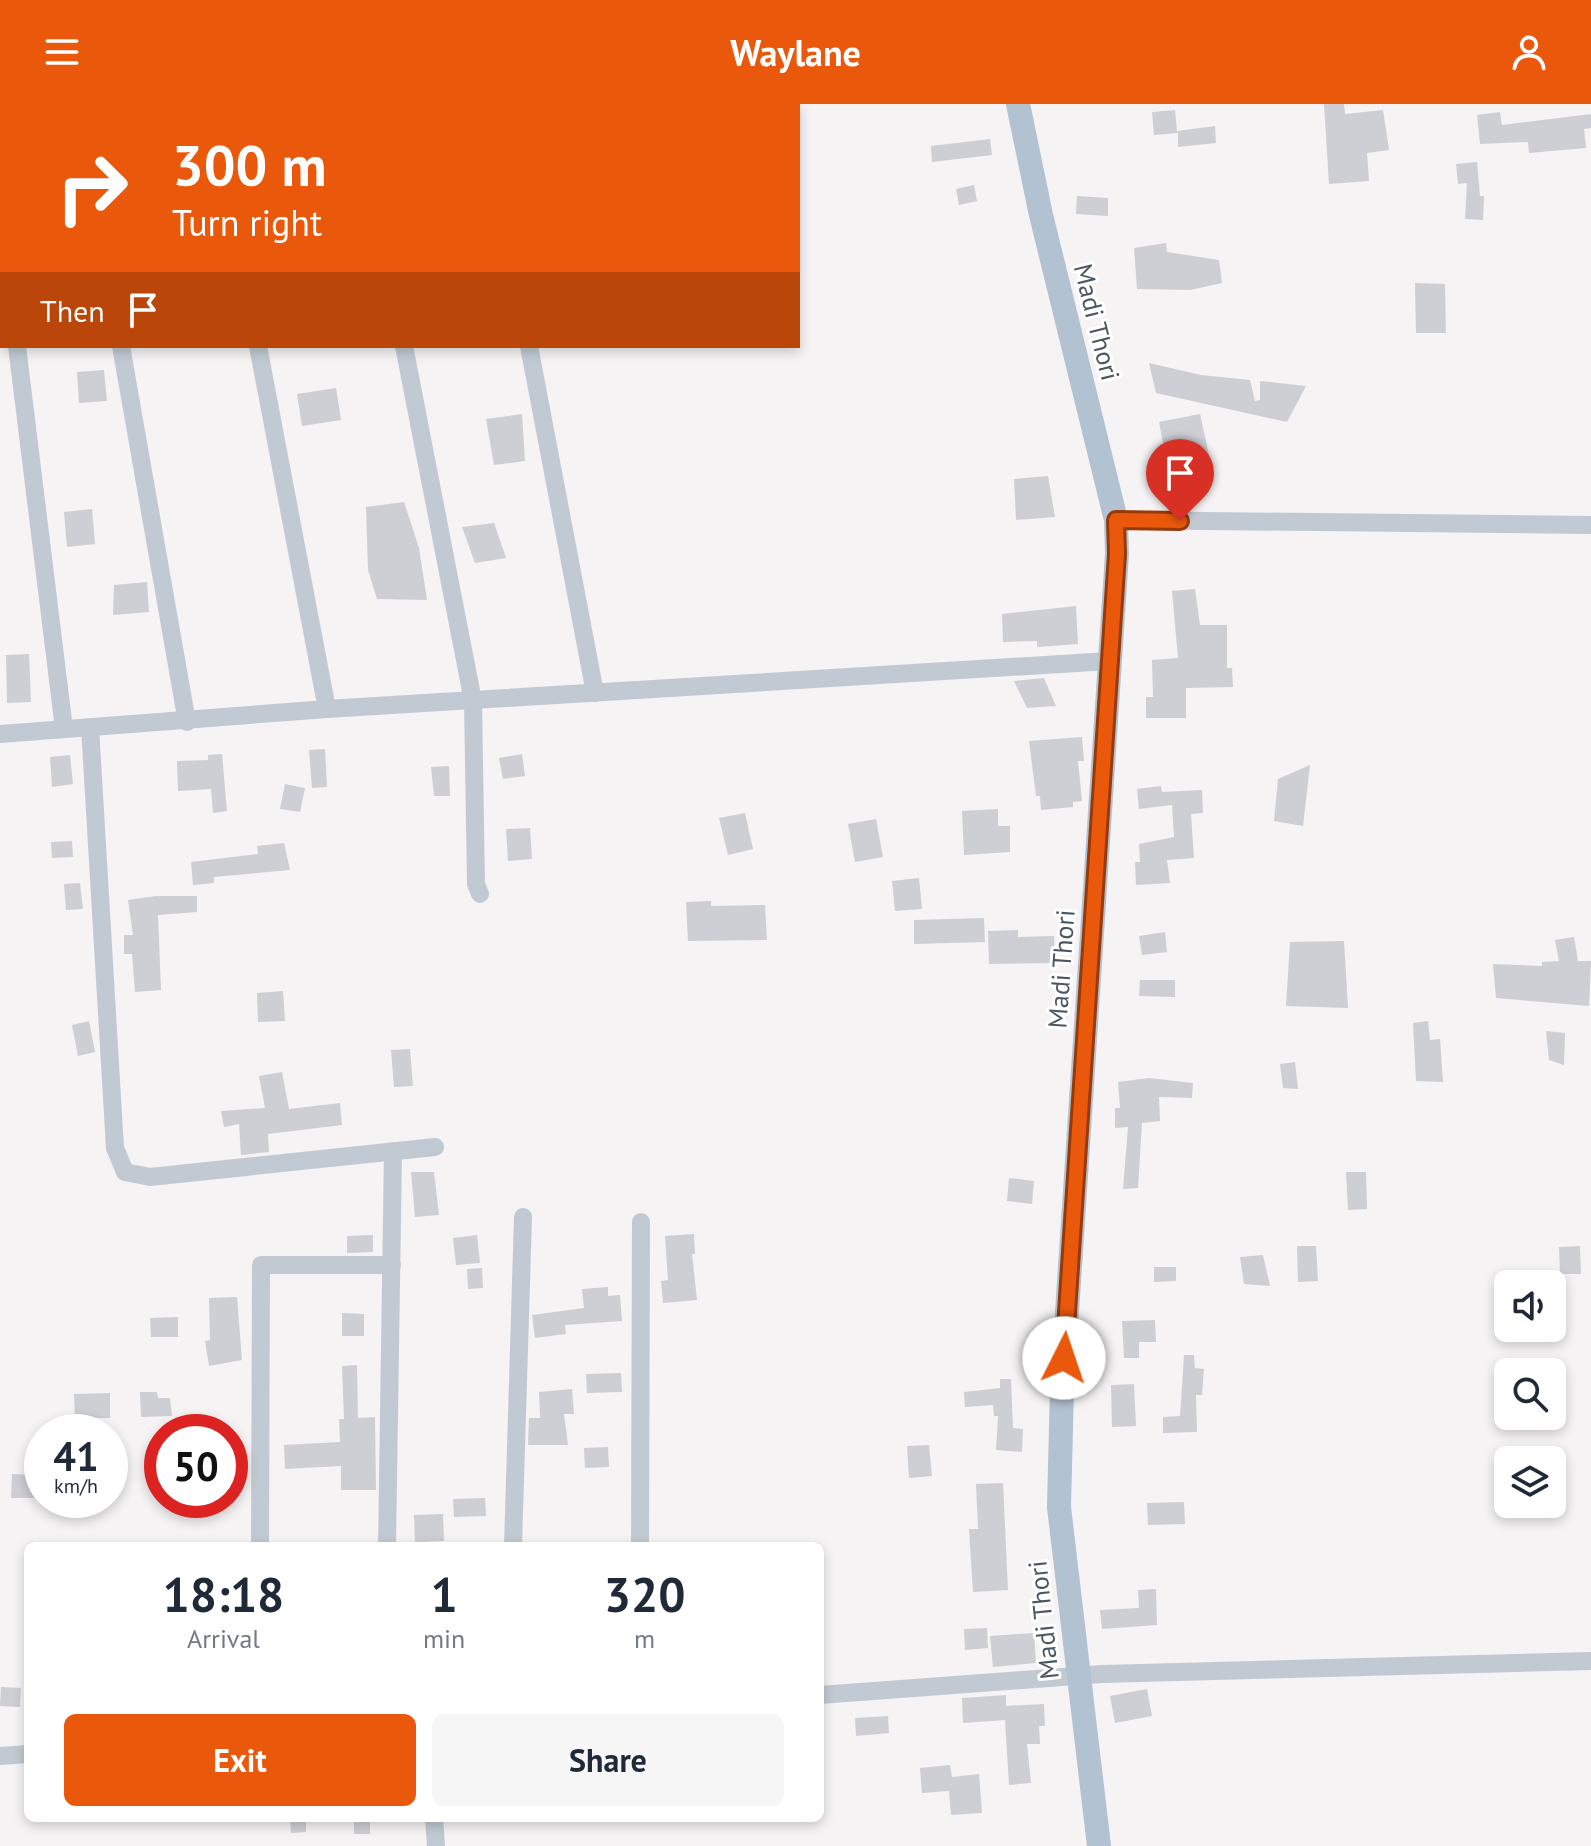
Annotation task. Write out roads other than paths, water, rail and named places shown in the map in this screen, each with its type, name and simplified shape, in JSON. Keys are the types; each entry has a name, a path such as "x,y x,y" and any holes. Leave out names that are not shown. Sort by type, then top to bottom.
{"main road":[{"name":"Madi Thori","path":"1018,104 1041,215 1116,520 1062,1388 1059,1507 1099,1846"}],"street":[{"path":"17,348 64,729"},
{"path":"121,348 187,722"},
{"path":"258,348 327,709"},
{"path":"404,348 473,701 476,884 480,894"},
{"path":"529,348 595,693"},
{"path":"1116,520 1591,525"},
{"path":"0,734 327,709 1109,661"},
{"path":"90,727 115,1148 125,1172 150,1177 435,1147"},
{"path":"387,1542 393,1151"},
{"path":"513,1542 523,1217"},
{"path":"640,1542 641,1222"},
{"path":"260,1542 261,1265 392,1265"},
{"path":"824,1695 1077,1676 1399,1664 1591,1661"},
{"path":"0,1756 24,1754"},
{"path":"434,1822 436,1846"}]}
